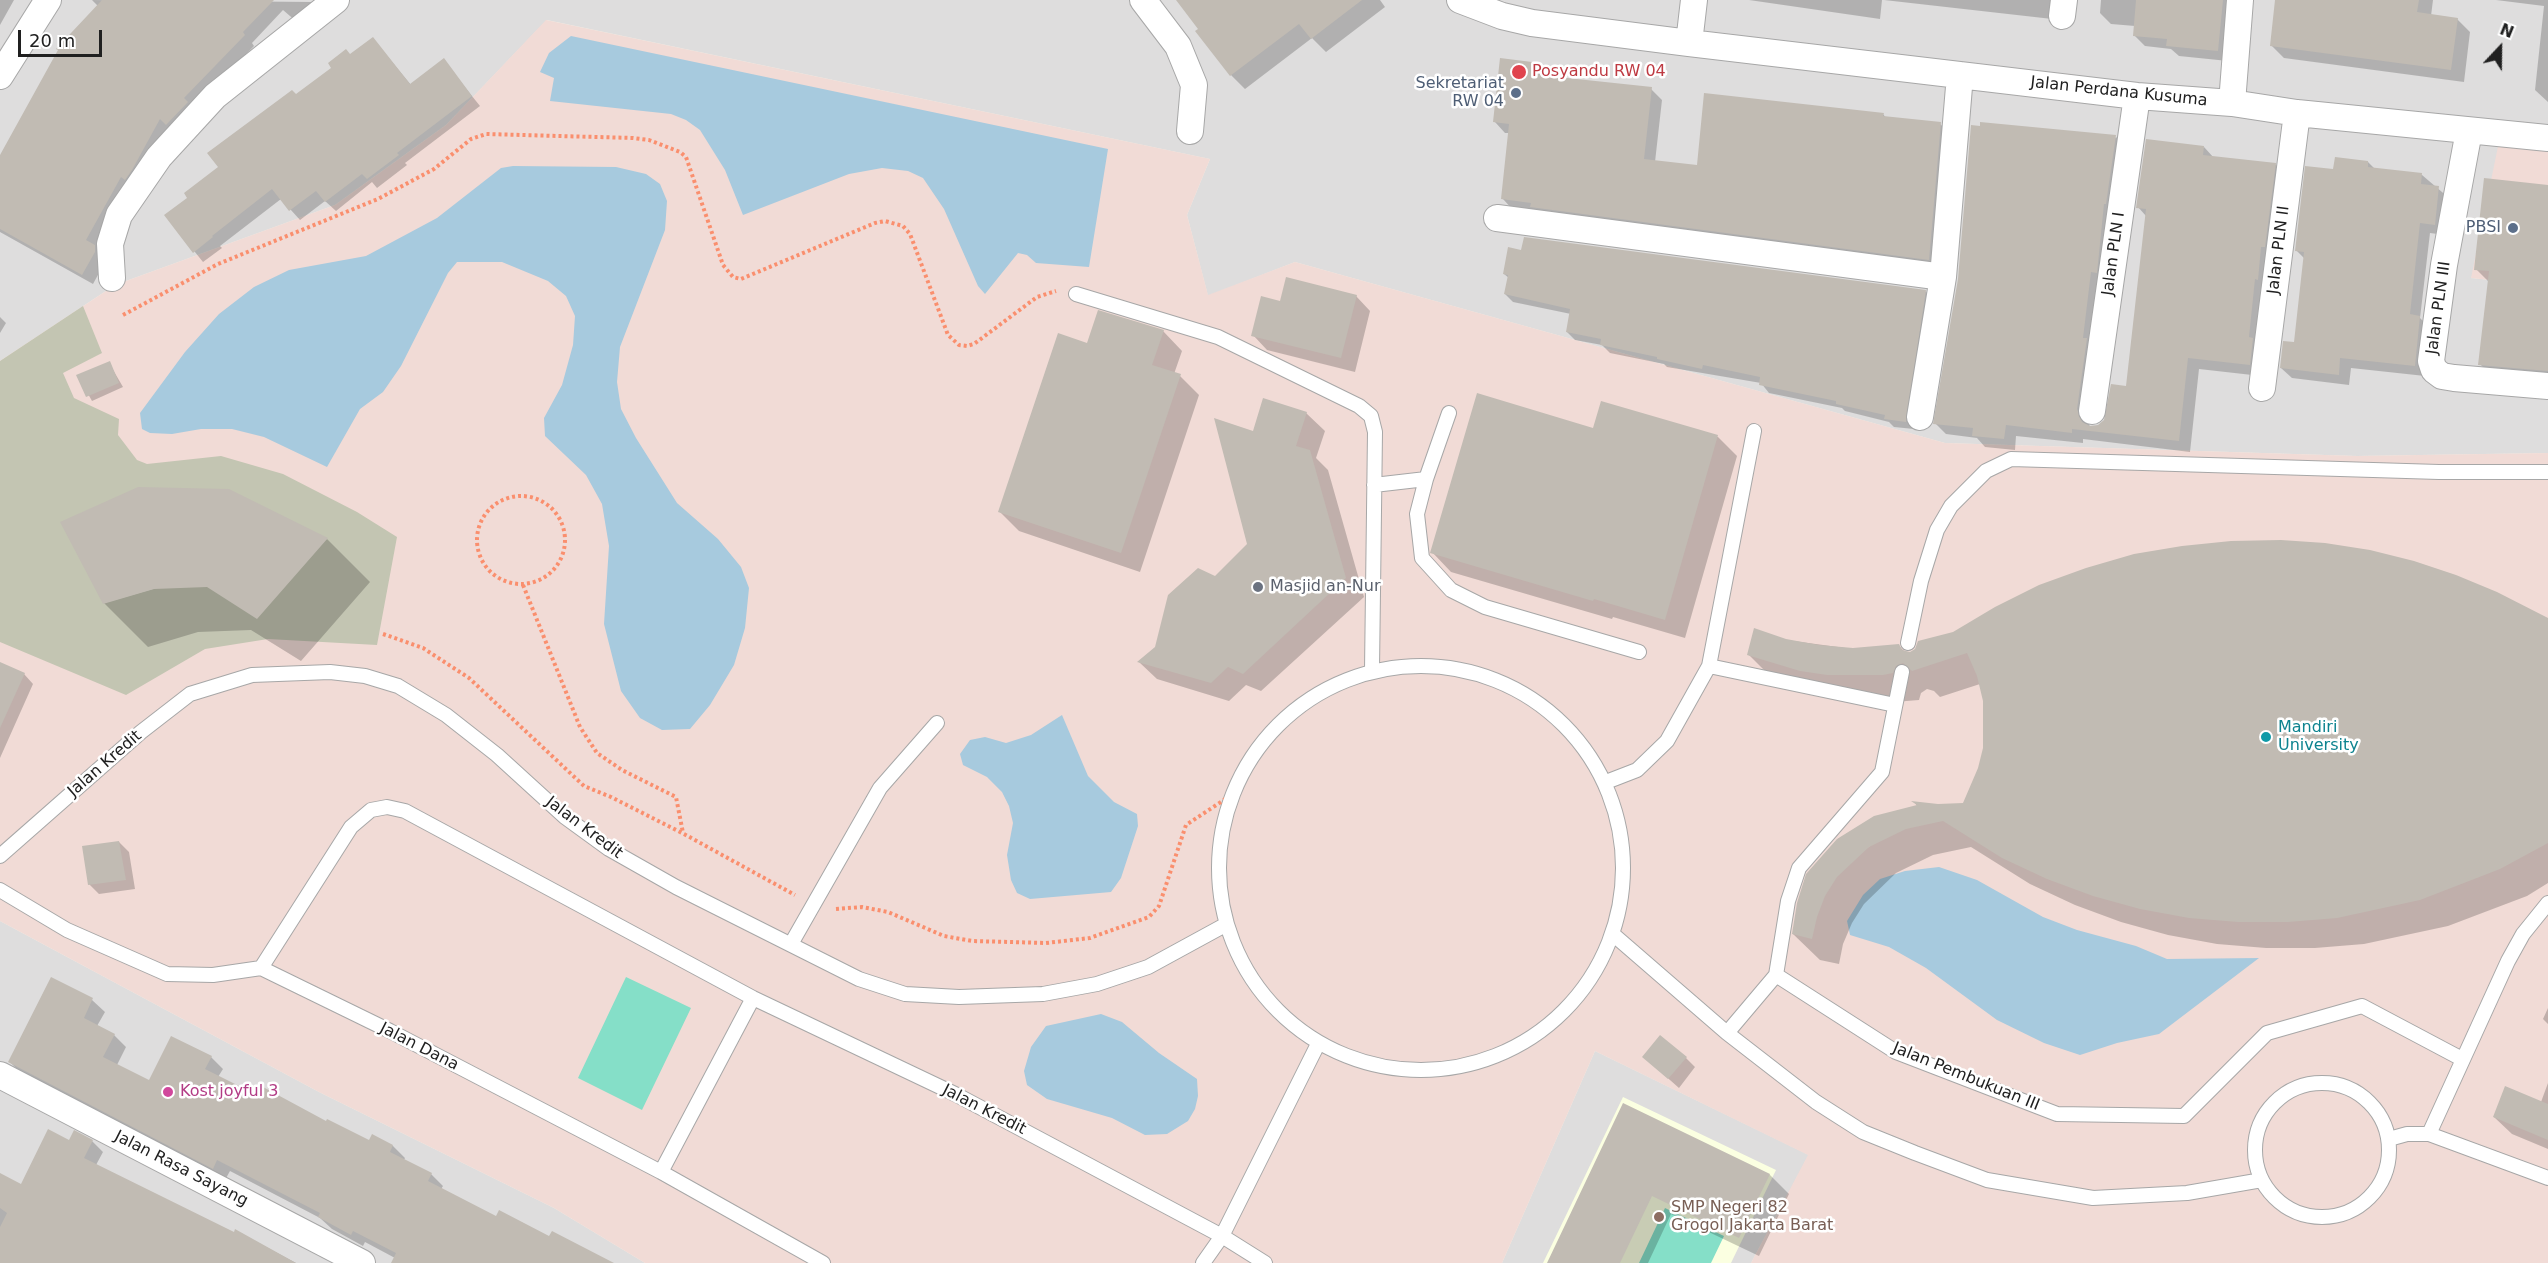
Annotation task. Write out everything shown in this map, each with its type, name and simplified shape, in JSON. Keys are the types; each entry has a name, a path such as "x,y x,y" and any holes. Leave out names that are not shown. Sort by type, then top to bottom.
{"street":[{"path":"0,76 48,0"},
{"path":"112,278 110,244 119,216 159,157 215,96 336,0"},
{"path":"1143,0 1178,46 1194,85 1190,131"},
{"name":"Jalan Perdana Kusuma","path":"1460,0 1502,16 1532,23 1689,43 2137,96 2232,103 2297,113 2548,138"},
{"path":"1689,43 1694,0"},
{"path":"2232,103 2240,0"},
{"path":"1920,417 1943,278 1960,75"},
{"name":"Jalan PLN I","path":"2092,411 2137,96"},
{"name":"Jalan PLN II","path":"2262,388 2297,113"},
{"name":"Jalan PLN III","path":"2469,131 2444,265 2431,361 2434,370 2442,376 2548,386"},
{"path":"1497,218 1943,278"},
{"name":"Jalan Rasa Sayang","path":"0,1075 362,1263"}],"lane":[{"path":"1076,294 1218,337 1359,406 1371,417 1375,432 1372,670"},
{"path":"1449,412 1426,479 1418,514 1422,558 1451,590 1485,607 1639,652"},
{"path":"1606,782 1637,770 1667,741 1709,666 1754,431"},
{"path":"1908,643 1921,581 1937,530 1951,506 1986,471 2011,459 2439,472 2548,472"},
{"path":"1374,484 1426,479"},
{"path":"1442,666 1509,685 1566,725 1606,782 1626,858 1615,936 1580,998 1526,1044 1458,1069 1386,1069 1318,1044 1260,993 1225,925 1216,860 1230,796 1262,739 1311,696 1372,670 1442,666"},
{"path":"1709,666 1895,705"},
{"name":"Jalan Kredit","path":"0,856 141,732 190,694 252,675 330,672 365,676 398,686 446,715 497,755 566,818 609,849 676,887 859,979 905,994 958,997 1043,994 1097,984 1148,968 1225,925"},
{"path":"1727,1033 1776,975 1788,901 1799,868 1882,771 1902,672"},
{"path":"791,944 880,788 937,723"},
{"name":"Jalan Kredit","path":"261,968 351,826 371,810 387,807 405,811 753,998 955,1094 1222,1236 1264,1263"},
{"path":"0,890 67,930 167,974 213,975 261,968"},
{"path":"2429,1134 2508,961 2523,934 2548,903"},
{"path":"1615,936 1727,1033 1816,1102 1863,1132 1988,1180 2093,1198 2187,1193 2262,1180"},
{"name":"Jalan Dana","path":"261,968 390,1031 661,1172 823,1263"},
{"name":"Jalan Pembukuan III","path":"1776,975 1896,1052 2057,1114 2184,1116 2267,1033 2362,1006 2462,1059"},
{"path":"661,1172 753,998"},
{"path":"1203,1263 1222,1236 1318,1044"},
{"path":"2324,1082 2354,1090 2377,1111 2389,1139 2390,1156 2386,1173 2378,1188 2366,1201 2343,1214 2317,1217 2300,1214 2284,1206 2262,1180 2256,1166 2254,1150 2256,1135 2270,1107 2294,1088 2324,1082"},
{"path":"2389,1139 2408,1134 2429,1134 2548,1178"}],"path":[{"path":"123,315 218,264 378,199 434,169 471,139 486,134 633,138 649,140 680,152 686,157 723,265 733,277 741,279 874,223 885,221 903,226 910,234 948,335 959,345 975,344 1046,293 1066,291 1076,294"},
{"path":"512,497 531,498 549,506 558,516 564,535 563,554 557,566 548,576 523,585 510,584 487,570 476,546 481,520 499,501 512,497"},
{"path":"523,585 580,727 597,753 622,770 676,797 684,834"},
{"path":"383,634 423,648 469,678 584,786 684,834 780,888 814,904 838,909 862,907 888,912 944,936 972,941 1046,943 1090,938 1149,917 1159,906 1186,825 1230,796"}],"shaded area":[{"path":"0,0 2548,0 2548,125 2471,278 2548,286 2548,453 2357,456 1945,443 1295,262 1208,296 1187,215 1210,159 547,20 446,125 335,205 115,285 0,361"},
{"path":"546,20 1210,159 1187,215 1208,295 1295,262 1945,443 2357,456 2548,453 2548,1263 1751,1263 1808,1155 1595,1051 1502,1263 645,1263 554,1208 319,1092 0,921 0,361 115,285 335,205 446,125"},
{"name":"PBSI","path":"2503,122 2548,125 2548,286 2471,278"},
{"path":"83,306 102,353 63,373 74,398 119,419 118,435 137,460 147,464 221,456 283,474 357,512 397,537 377,645 268,639 205,649 126,695 0,642 0,361"},
{"path":"0,921 319,1092 554,1208 645,1263 0,1263"},
{"path":"1595,1051 1809,1155 1751,1263 1502,1263"},
{"name":"SMP Negeri 82 Grogol Jakarta Barat","path":"1623,1097 1776,1170 1731,1263 1543,1263"}],"green space":[{"path":"626,977 691,1008 642,1110 578,1078"},
{"path":"1665,1208 1724,1236 1711,1263 1639,1263"}],"water":[{"path":"571,36 1108,149 1089,267 1036,263 1027,255 1018,253 985,294 978,286 944,209 923,178 908,171 882,168 849,174 743,215 725,170 700,130 686,120 671,114 550,101 554,78 540,72 549,53"},
{"path":"513,166 616,167 646,174 660,184 667,201 665,230 620,347 617,382 621,409 636,438 677,503 718,539 741,567 749,588 745,628 734,665 710,705 690,729 662,730 640,718 621,691 604,624 609,546 602,504 586,475 545,436 544,418 562,385 573,345 575,316 566,296 548,281 502,262 457,262 448,273 401,366 383,392 360,409 327,467 264,437 232,429 201,429 172,434 150,433 142,429 140,413 185,352 219,314 254,287 289,270 366,256 437,218 501,168"},
{"path":"1062,715 1088,776 1114,802 1137,814 1138,826 1121,878 1111,892 1030,899 1017,893 1011,880 1007,855 1013,823 1009,806 1002,792 987,777 963,765 960,754 970,740 985,737 1006,743 1031,735"},
{"path":"1939,867 1977,880 2043,917 2077,930 2136,946 2167,959 2259,958 2159,1034 2117,1043 2080,1055 2044,1043 1997,1020 1926,968 1889,947 1850,935 1847,921 1863,895 1880,879 1905,871"},
{"path":"1101,1014 1122,1022 1159,1053 1197,1079 1198,1096 1195,1109 1188,1121 1167,1134 1145,1135 1112,1118 1047,1099 1027,1085 1024,1071 1031,1047 1046,1026"}],"building":[{"path":"102,0 274,0 243,32 245,35 184,98 188,102 166,125 160,119 132,170 125,180 121,177 86,240 95,245 95,252 82,275 0,229 0,155 58,50 56,49"},
{"path":"1176,0 1362,0 1311,39 1299,24 1230,76 1195,31 1198,29"},
{"path":"2136,0 2223,0 2218,51 2166,46 2167,39 2133,36"},
{"path":"2275,0 2419,0 2417,12 2458,18 2451,70 2270,46"},
{"path":"373,37 410,84 444,58 472,96 367,179 362,174 325,202 316,191 289,211 272,189 193,253 164,215 187,198 184,193 218,167 207,153 292,90 296,94 331,68 328,63 346,49 350,54"},
{"path":"1500,58 1540,63 1539,75 1652,87 1644,159 1697,165 1704,93 1884,113 1883,116 1941,122 1929,260 1530,207 1531,203 1501,199 1509,124 1493,122"},
{"path":"1980,122 2116,135 2106,204 2104,204 2097,273 2091,272 2083,338 2087,338 2077,409 2082,422 2090,426 2098,425 2104,420 2111,384 2126,386 2146,209 2136,208 2146,139 2204,146 2203,155 2276,163 2265,247 2261,247 2258,280 2255,279 2249,337 2253,338 2250,365 2188,358 2179,441 2072,429 2072,433 2006,425 2004,439 1972,436 1973,428 1933,424 1958,279 1971,125 1980,126"},
{"path":"2335,157 2368,161 2368,167 2422,173 2421,184 2439,186 2435,225 2420,223 2410,314 2420,316 2415,366 2340,358 2339,375 2280,368 2283,341 2294,342 2304,252 2295,251 2305,166 2333,169"},
{"path":"2484,178 2548,185 2548,371 2478,365 2489,271 2474,270"},
{"path":"1524,237 1926,290 1906,422 1884,419 1885,415 1836,404 1836,401 1759,385 1760,377 1703,365 1702,369 1657,359 1657,357 1600,345 1601,339 1566,332 1570,309 1504,294 1508,275 1503,274 1508,247 1521,250"},
{"path":"1286,277 1357,295 1341,358 1251,336 1261,296 1280,301"},
{"path":"1098,310 1164,330 1152,365 1181,374 1121,553 998,512 1058,333 1087,343"},
{"path":"110,361 119,383 86,397 76,375"},
{"path":"1477,393 1593,428 1601,401 1718,435 1665,620 1430,553"},
{"name":"Masjid an-Nur","path":"1263,398 1307,412 1296,446 1310,450 1346,578 1243,674 1228,667 1211,683 1137,662 1155,647 1168,595 1198,568 1215,576 1247,544 1214,418 1253,431"},
{"path":"138,487 229,489 328,538 257,619 207,587 154,589 103,604 60,522"},
{"name":"Mandiri University","path":"2281,540 2325,543 2370,550 2414,561 2497,592 2548,618 2548,843 2500,869 2420,900 2337,918 2288,922 2238,922 2189,918 2140,909 2093,896 2047,879 2002,858 1943,821 1906,829 1869,847 1837,877 1825,896 1812,939 1792,934 1797,903 1806,874 1837,839 1874,816 1917,805 1911,801 1938,804 1963,803 1978,768 1983,748 1983,701 1977,676 1967,653 1912,671 1903,663 1896,666 1893,673 1883,675 1827,675 1800,671 1747,655 1754,628 1786,639 1819,645 1853,648 1899,644 1902,650 1910,652 1915,649 1918,641 1953,632 2039,585 2086,568 2134,554 2182,546 2231,541"},
{"path":"0,662 25,673 0,728"},
{"path":"119,841 126,880 88,885 82,846"},
{"path":"51,977 93,998 84,1018 115,1034 103,1057 149,1080 171,1036 212,1056 205,1069 259,1096 263,1087 326,1121 327,1119 369,1140 372,1134 393,1145 390,1152 432,1173 428,1181 496,1216 499,1210 549,1236 552,1231 614,1263 391,1263 396,1253 353,1231 351,1235 318,1217 320,1213 217,1160 213,1169 8,1062"},
{"path":"1660,1035 1687,1057 1668,1079 1642,1057"},
{"path":"2505,1086 2548,1104 2548,1140 2493,1117"},
{"name":"SMP Negeri 82 Grogol Jakarta Barat","path":"1623,1103 1770,1174 1739,1238 1652,1196 1620,1263 1547,1263"},
{"path":"48,1129 69,1140 74,1130 93,1140 84,1158 234,1232 235,1229 296,1263 0,1263 0,1227 7,1213 0,1208 0,1173 21,1184"}],"place":[{"name":"Posyandu RW 04","path":"1519,72"},
{"name":"Sekretariat RW 04","path":"1516,93"},
{"name":"PBSI","path":"2513,228"},
{"name":"Masjid an-Nur","path":"1258,587"},
{"name":"Mandiri University","path":"2266,737"},
{"name":"Kost joyful 3","path":"168,1092"},
{"name":"SMP Negeri 82 Grogol Jakarta Barat","path":"1659,1217"}]}
